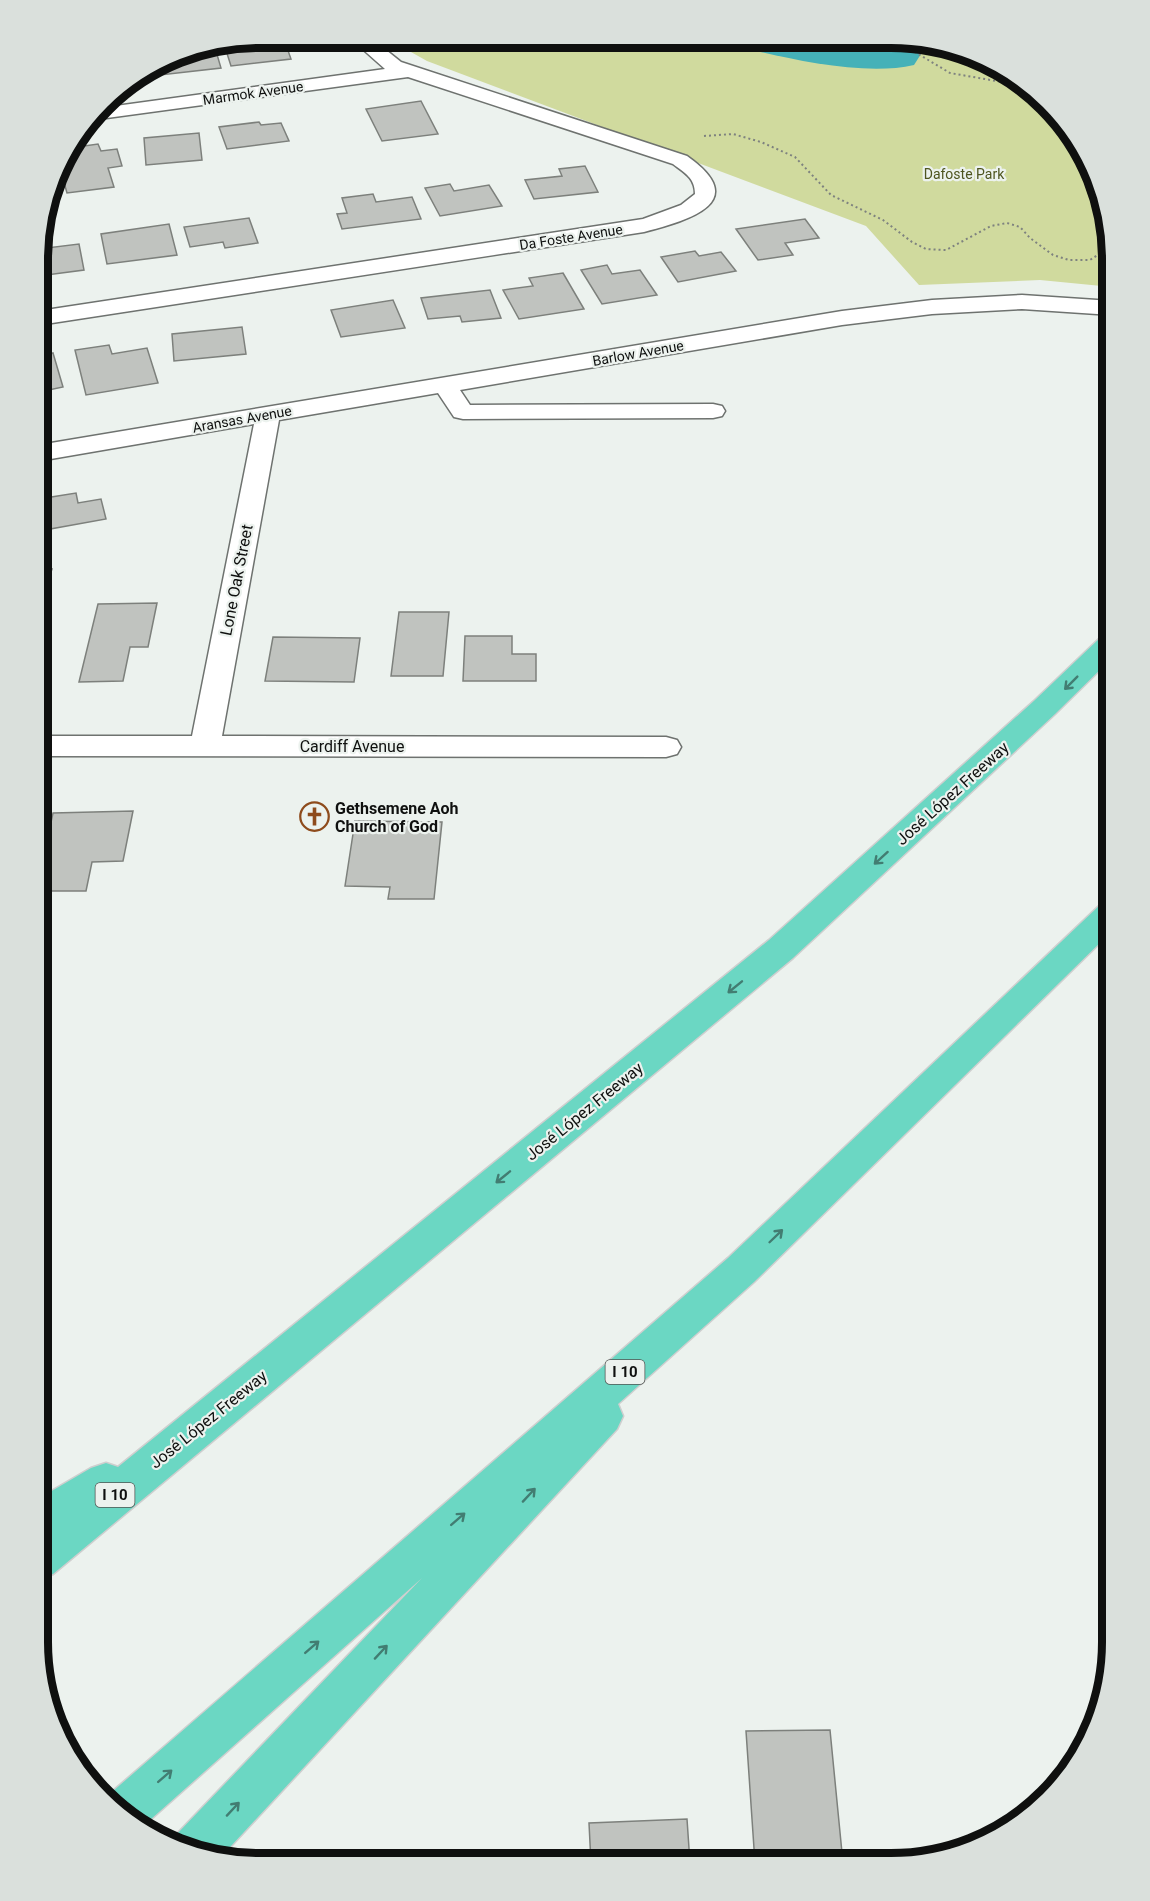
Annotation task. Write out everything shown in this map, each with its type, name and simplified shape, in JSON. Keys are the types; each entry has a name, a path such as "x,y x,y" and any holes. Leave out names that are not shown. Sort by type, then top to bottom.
{"highway":[{"name":"José López Freeway","path":"48,1551 781,949 1046,707 1102,652"},
{"name":"I 10","path":"129,1808 741,1270 1102,922"},
{"path":"200,1845 741,1270"},
{"path":"48,1516 193,1431"}],"street":[{"name":"Da Foste Avenue","path":"48,317 644,225 668,219 699,205 706,195 704,180 695,169 680,160 394,66 372,48"},
{"name":"Marmok Avenue","path":"106,114 410,71"},
{"name":"Barlow Avenue","path":"444,385 909,308 989,301 1031,301 1102,307"},
{"path":"444,385 463,412 713,411"},
{"name":"Aransas Avenue","path":"48,451 444,385"},
{"name":"Lone Oak Street","path":"205,746 268,414"},
{"name":"Cardiff Avenue","path":"48,746 666,747"}],"path":[{"path":"909,49 950,73 1006,83"},
{"path":"659,153 695,136 734,134 761,142 795,157 831,195 883,220 912,242 926,249 946,250 991,226 1007,223 1020,227 1030,238 1053,255 1069,260 1090,260 1102,252"}],"green space":[{"name":"Dafoste Park","path":"404,48 905,48 959,59 997,76 1030,100 1050,120 1074,153 1091,191 1098,218 1102,245 1102,286 1040,280 919,285 866,226 427,61"}],"water":[{"path":"766,48 885,48 903,60 799,59 775,53"}],"building":[{"path":"245,48 287,48 291,59 231,66 226,51"},
{"path":"216,52 221,68 160,75 159,73 178,64"},
{"path":"421,101 438,134 382,141 366,109"},
{"path":"259,122 261,125 281,123 289,141 227,149 219,127"},
{"path":"199,133 202,160 146,165 144,138"},
{"path":"98,144 101,151 117,149 122,166 108,168 114,187 67,193 63,180 81,146"},
{"path":"585,166 598,192 534,199 525,180 562,176 559,169"},
{"path":"450,184 454,191 489,185 502,206 440,216 425,188"},
{"path":"373,194 376,202 412,197 421,219 342,229 337,214 347,213 342,198"},
{"path":"249,218 258,243 225,248 223,242 190,247 184,227"},
{"path":"805,219 819,238 785,243 793,255 758,260 736,229"},
{"path":"169,224 177,255 107,264 101,234"},
{"path":"79,244 84,270 48,275 48,248"},
{"path":"695,251 699,256 721,252 736,271 678,282 661,257"},
{"path":"607,265 612,274 640,270 657,295 602,304 581,270"},
{"path":"563,273 584,309 519,319 503,290 533,286 529,278"},
{"path":"490,290 501,318 462,322 460,316 428,319 421,298"},
{"path":"393,300 405,328 341,337 331,310"},
{"path":"242,327 246,354 174,361 172,334"},
{"path":"109,345 112,354 147,348 158,383 86,395 75,350"},
{"path":"53,353 63,387 48,390 48,354"},
{"path":"76,493 78,503 101,499 106,519 48,529 48,498"},
{"path":"48,569 52,569 48,581"},
{"path":"157,603 148,647 130,647 123,681 79,682 98,604"},
{"path":"399,612 449,612 443,676 391,676"},
{"path":"465,636 512,636 512,654 536,654 536,681 463,681"},
{"path":"273,637 360,638 354,682 265,681"},
{"path":"133,811 123,861 92,862 86,891 48,891 48,836 53,813"},
{"path":"355,821 442,822 434,899 388,899 390,887 345,886"},
{"path":"830,1730 842,1853 754,1853 746,1731"},
{"path":"687,1819 689,1853 590,1853 589,1823"}],"waterway":[{"path":"807,48 896,54"}],"place":[{"name":"Gethsemene Aoh Church of God","path":"314,817"}]}
